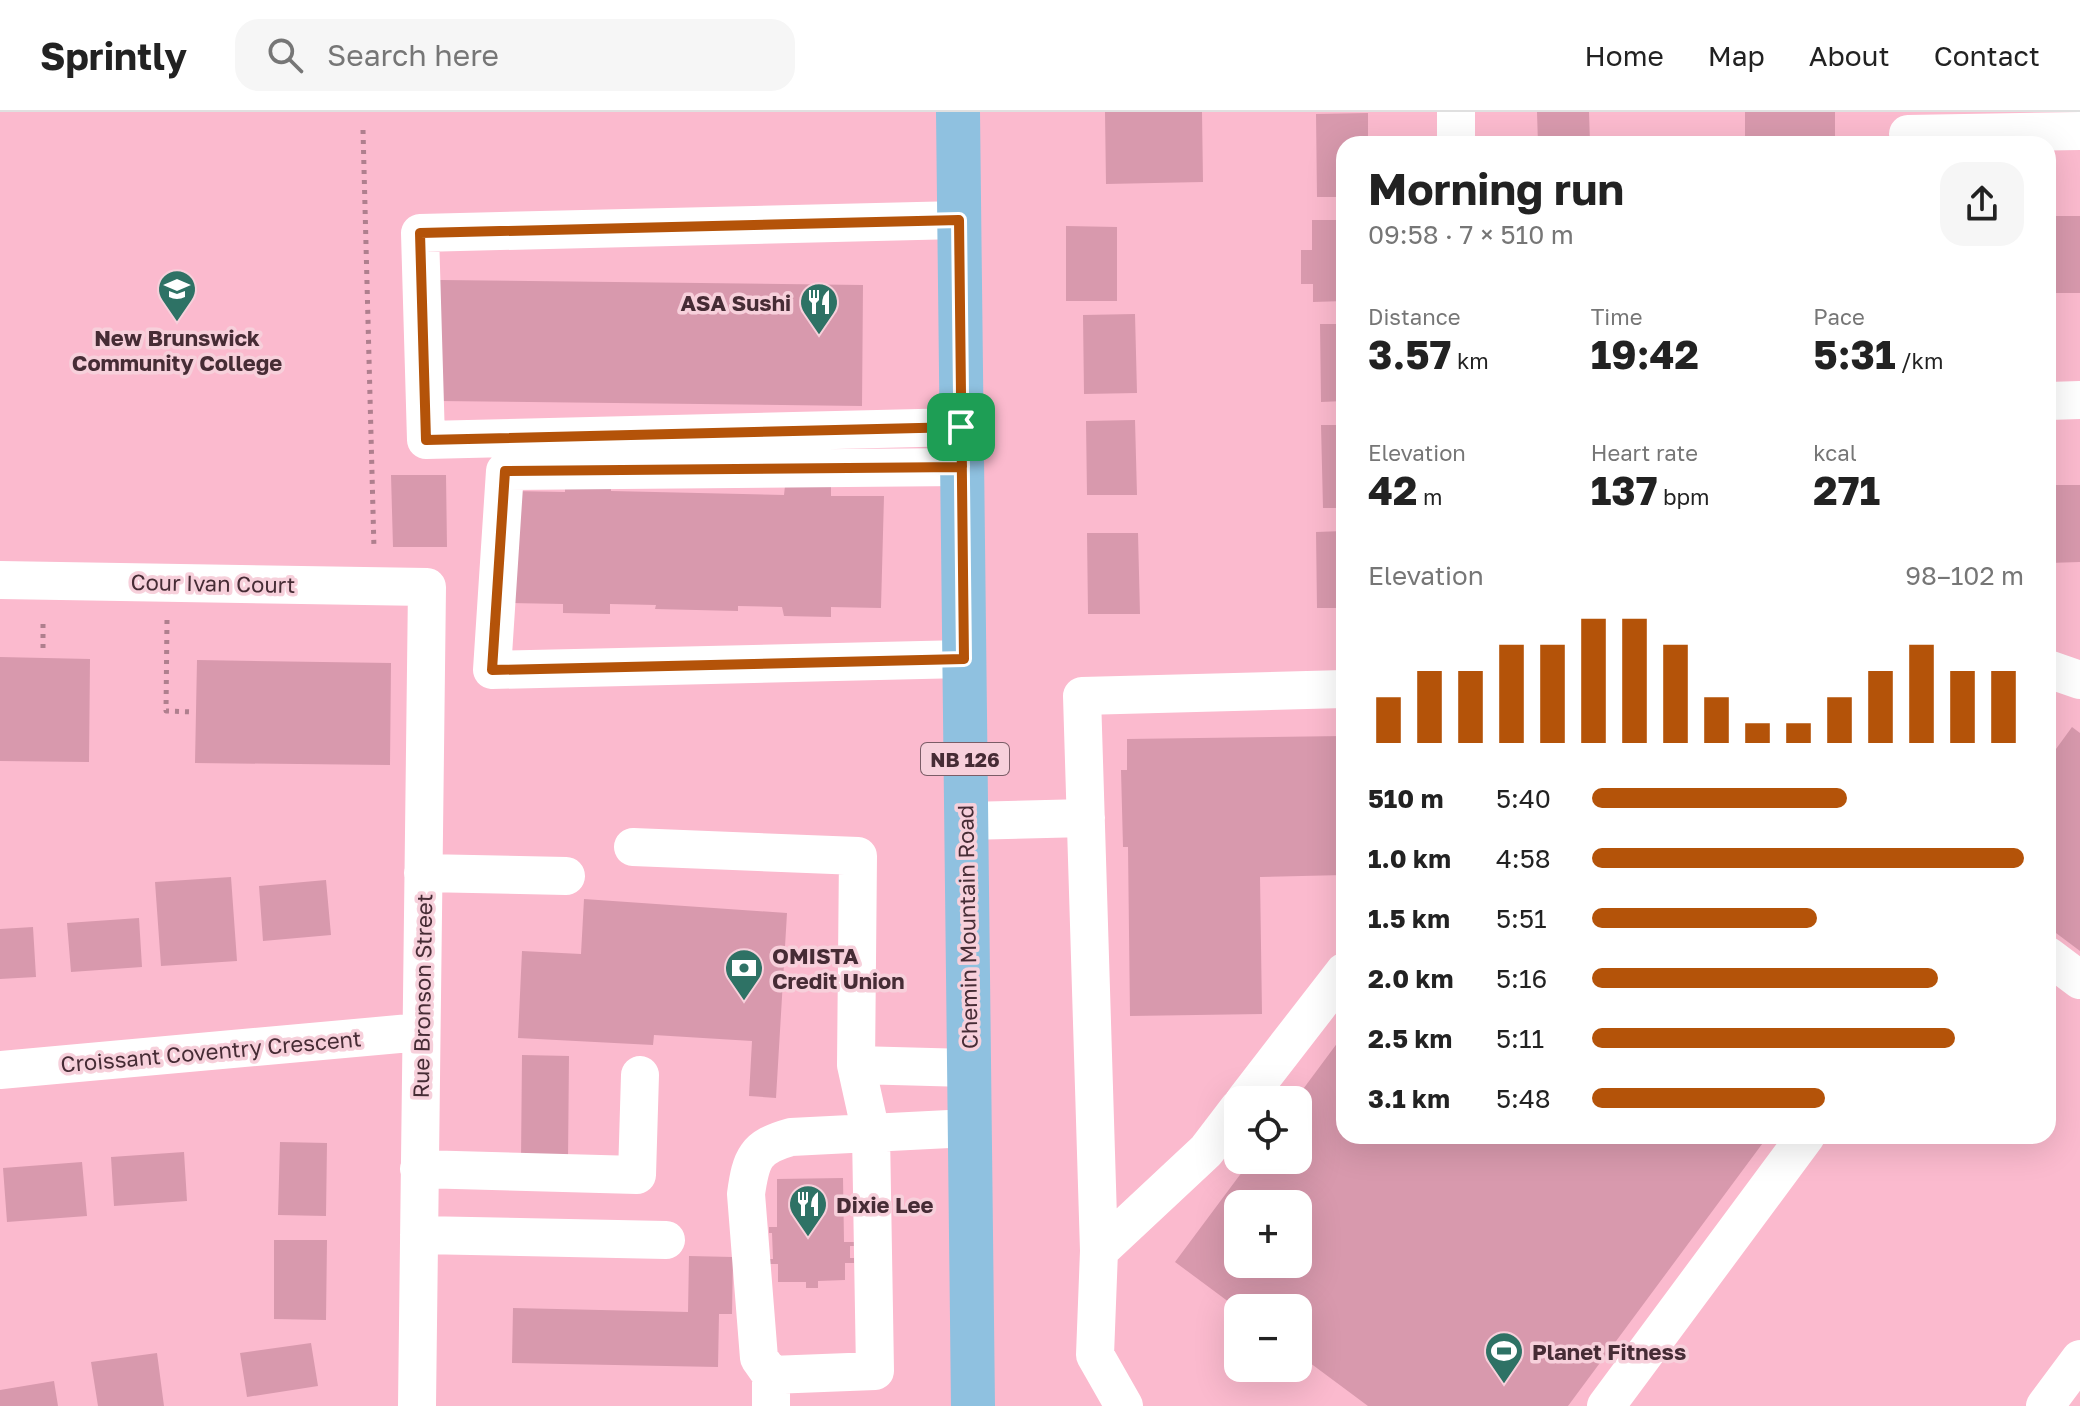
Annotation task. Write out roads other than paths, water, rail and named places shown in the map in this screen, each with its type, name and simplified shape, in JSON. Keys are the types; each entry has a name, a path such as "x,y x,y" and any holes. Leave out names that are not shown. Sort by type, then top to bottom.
{"main road":[{"name":"Chemin Mountain Road","path":"958,112 973,1406"}],"street":[{"path":"1456,112 1456,136"},
{"path":"1908,130 2080,131"},
{"path":"959,220 420,233 426,440 961,447"},
{"path":"2056,401 2080,400"},
{"path":"961,447 505,471 492,670 964,659"},
{"name":"Cour Ivan Court","path":"0,580 427,587"},
{"name":"Rue Bronson Street","path":"417,1406 427,587"},
{"path":"2056,672 2080,680"},
{"path":"1124,1406 1095,1355 1099,1251 1082,696 1336,689"},
{"path":"966,821 1086,818"},
{"path":"633,847 858,856 856,1065 871,1133 875,1371 771,1390 759,1358 747,1209 749,1172 755,1156 769,1143 791,1137 871,1133 969,1128"},
{"path":"423,873 566,876"},
{"path":"2056,962 2080,980"},
{"path":"1256,1086 1336,982"},
{"name":"Croissant Coventry Crescent","path":"0,1070 421,1032"},
{"path":"856,1065 968,1068"},
{"path":"419,1169 637,1175 640,1075"},
{"path":"1099,1251 1206,1151 1224,1127"},
{"path":"1606,1406 1800,1144"},
{"path":"419,1235 666,1240"},
{"path":"2045,1406 2080,1359"}],"place":[{"name":"New Brunswick Community College","path":"177,323"},
{"name":"ASA Sushi","path":"819,336"},
{"name":"OMISTA Credit Union","path":"744,1002"},
{"name":"Dixie Lee","path":"808,1238"},
{"name":"Planet Fitness","path":"1504,1385"}]}
